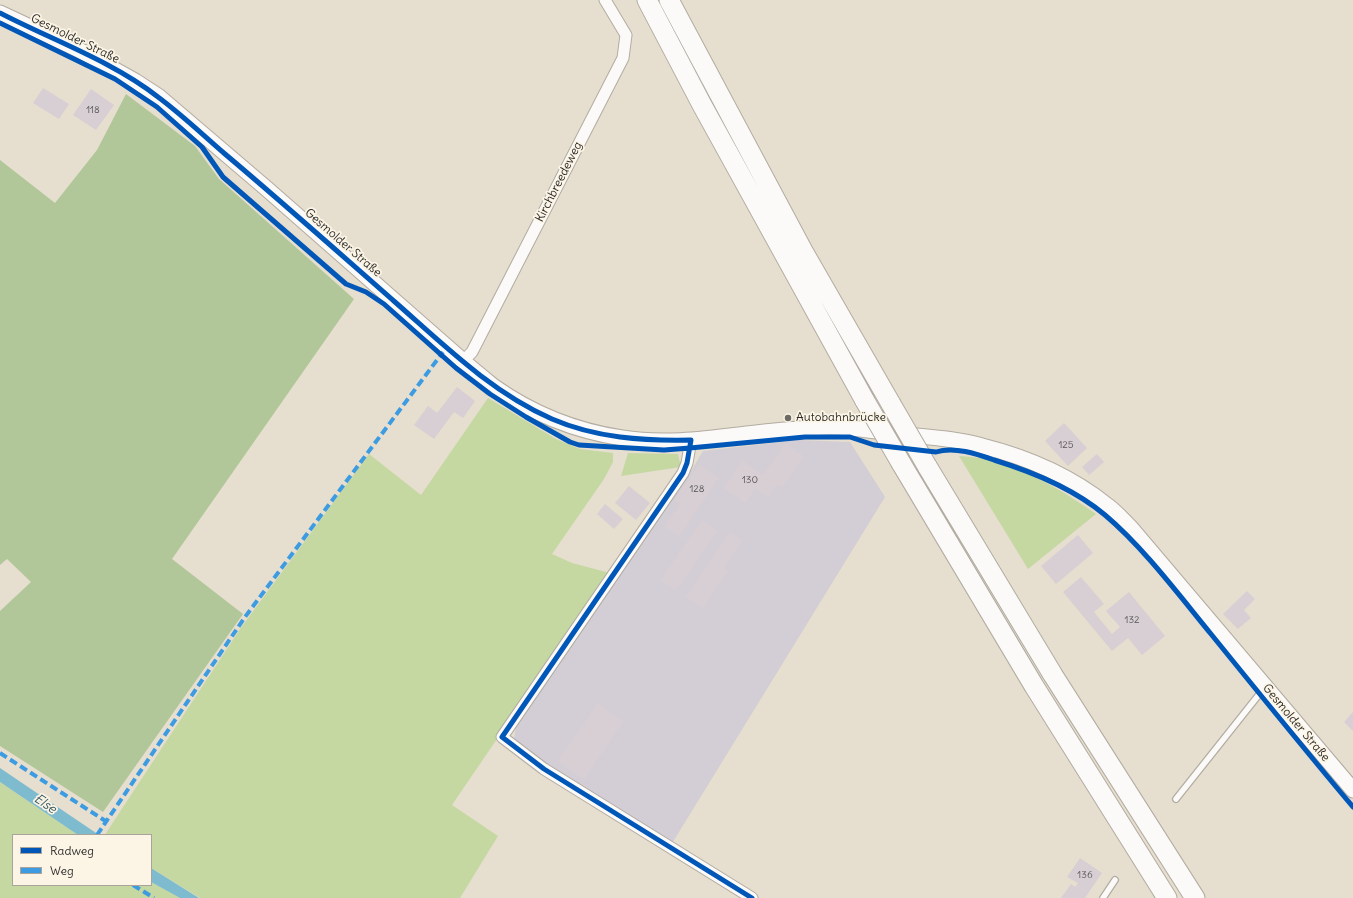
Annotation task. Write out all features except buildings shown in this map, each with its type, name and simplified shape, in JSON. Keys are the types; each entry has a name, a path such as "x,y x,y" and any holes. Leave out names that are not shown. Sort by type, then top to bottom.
{"highway":[{"path":"647,0 702,105 865,401 1034,686 1167,898"},
{"path":"669,0 803,251 927,466 1053,675 1195,898"}],"street":[{"name":"Kirchbreedeweg","path":"463,361 472,352 623,58 626,36 605,0"},
{"name":"Gesmolder Straße","path":"0,13 79,50 135,81 158,96 273,194 463,361 494,386 524,405 563,423 586,431 623,438 657,441 690,440 784,430 842,428 948,439 981,445 1029,461 1056,473 1082,488 1108,506 1131,528 1353,790"},
{"path":"690,440 687,463 683,473 502,737 544,769 752,898"}],"lane":[{"path":"1176,799 1265,686"},
{"path":"1103,898 1115,880"}],"shaded area":[{"path":"799,440 850,442 885,497 671,845 552,769 514,739 516,727 691,471 703,451"}],"green space":[{"path":"126,94 195,146 219,179 354,299 172,559 243,614 103,812 0,746 0,611 31,582 7,559 0,565 0,160 55,203 97,150"},
{"path":"488,398 556,439 580,449 613,453 613,462 604,479 552,554 572,563 610,573 452,805 498,836 460,898 200,898 152,869 152,834 106,834 240,629 369,454 421,495"},
{"path":"628,453 678,454 681,467 621,476"},
{"path":"959,456 986,459 1016,469 1057,489 1096,514 1028,569"},
{"path":"0,782 77,834 12,834 12,886 152,886 152,883 180,898 0,898"}],"water":[{"name":"Else","path":"0,768 98,834 77,834 0,782"},
{"path":"152,869 199,898 180,898 152,883"}],"marked path":[{"path":"98,834 245,617 443,352"},
{"path":"0,753 107,822"},
{"path":"135,886 154,898"}],"cycle path":[{"path":"0,13 121,72 158,97 184,117 450,351 488,381 530,408 552,419 603,434 638,439 691,440 687,463 683,473 502,737 544,769 752,898"},
{"path":"0,23 115,79 157,107 202,147 223,177 346,284 366,292 384,304 456,368 490,394 526,417 570,442 579,445 664,450 805,437 850,437 874,445 936,452 943,450 958,450 973,453 1038,476 1080,497 1105,515 1147,556 1353,807"}],"place":[{"name":"Autobahnbrücke","path":"788,418"}]}
